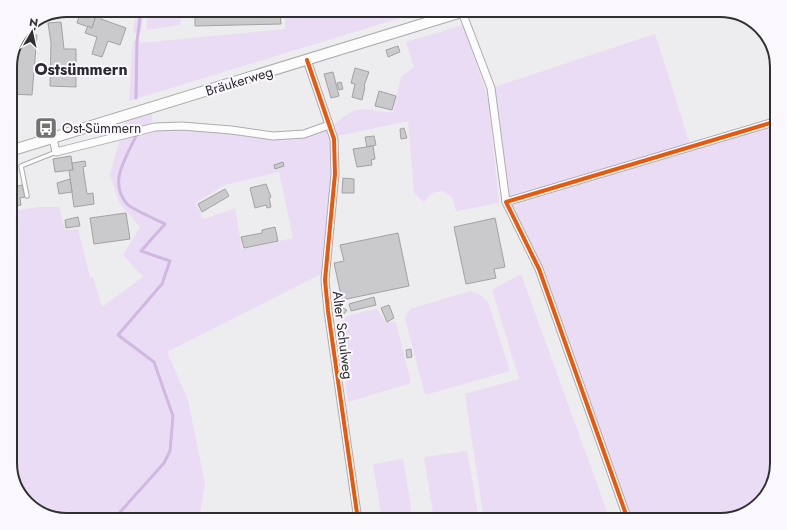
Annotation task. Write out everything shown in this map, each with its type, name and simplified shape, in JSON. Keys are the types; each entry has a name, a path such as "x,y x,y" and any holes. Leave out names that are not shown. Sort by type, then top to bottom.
{"main road":[{"name":"Bräukerweg","path":"17,149 445,17"}],"street":[{"path":"466,17 491,88 506,202 539,269 626,513"},
{"name":"Alter Schulweg","path":"307,60 334,139 335,174 325,280 328,311 357,513"},
{"path":"506,202 770,123"},
{"path":"53,138 56,152 155,127 231,130 273,136 304,134 329,125"}],"lane":[{"path":"27,196 21,166 56,152"}],"shaded area":[{"path":"135,17 143,17 141,33 133,33"},
{"path":"147,17 181,17 180,25 146,30"},
{"path":"285,17 403,17 129,101 133,41 140,41 140,43 285,29"},
{"path":"463,25 488,98 499,203 456,211 452,197 443,191 432,193 424,202 414,193 408,121 338,136 334,125 348,114 360,109 393,112 401,77 414,67 406,42"},
{"path":"655,34 691,147 770,123 770,470 762,491 748,505 727,513 629,513 539,269 506,202 491,88"},
{"path":"152,111 152,130 181,129 305,136 328,129 332,145 334,182 330,220 321,274 167,352 188,400 205,484 200,513 60,513 39,505 34,501 24,488 19,476 17,467 18,210 38,207 59,207 65,230 78,229 90,277 93,277 102,307 143,277 123,255 140,227 119,202 110,174 126,119","holes":["279,172 293,238 242,249 235,208 204,219 195,203 225,185"]},
{"path":"521,274 607,513 483,513 465,394 519,379 492,290"},
{"path":"470,291 479,294 488,302 510,371 425,395 405,318 410,309"},
{"path":"377,309 386,322 396,322 411,383 348,402 339,326 345,318 349,316"},
{"path":"467,451 478,513 433,513 424,457"},
{"path":"403,459 412,513 381,513 373,464"}],"building":[{"path":"79,17 96,17 92,28 77,23"},
{"path":"96,17 101,17 101,19 126,28 120,45 108,41 102,57 92,54 97,37 85,33 88,26 92,28"},
{"path":"195,17 280,17 281,24 195,26"},
{"path":"61,22 64,49 76,49 76,87 50,86 51,43 48,23"},
{"path":"32,35 37,35 32,95 17,94 17,63 19,54 26,38 32,38"},
{"path":"398,46 400,52 388,57 386,50"},
{"path":"355,68 369,72 364,86 362,100 352,97 355,84 351,83"},
{"path":"333,72 339,96 331,98 324,74"},
{"path":"341,82 343,89 339,90 337,83"},
{"path":"379,91 396,96 392,110 375,106"},
{"path":"404,128 407,138 401,139 400,129"},
{"path":"374,136 376,145 367,147 365,137"},
{"path":"373,146 375,159 371,160 372,165 357,167 353,149"},
{"path":"71,156 73,170 55,172 53,159"},
{"path":"85,161 86,166 83,167 87,194 93,193 94,204 74,207 69,170 73,170 72,163"},
{"path":"283,162 284,166 275,169 274,165"},
{"path":"343,178 354,179 354,193 342,193"},
{"path":"70,179 72,192 59,194 57,183"},
{"path":"266,184 271,197 269,198 271,207 267,208 266,205 255,208 250,188"},
{"path":"22,185 25,197 20,198 21,205 17,206 17,186"},
{"path":"225,189 229,196 202,212 198,204"},
{"path":"126,213 130,239 94,244 90,218"},
{"path":"78,217 80,226 66,228 65,220"},
{"path":"495,218 505,267 494,269 496,278 466,284 454,227"},
{"path":"275,227 278,241 244,248 241,237 262,233 262,230"},
{"path":"398,233 409,286 342,300 334,263 344,261 340,245"},
{"path":"374,297 376,305 351,311 349,304"},
{"path":"389,305 394,318 387,322 381,308"},
{"path":"339,306 347,310 344,314 337,310"},
{"path":"411,349 412,357 407,358 406,350"}],"waterway":[{"path":"136,98 137,41 140,17"},
{"path":"119,513 164,463 170,451 173,416 154,362 118,335 162,284 170,261 141,251 165,224 127,204 119,187 121,170 136,136"}],"cycle path":[{"path":"307,60 334,139 335,174 325,280 328,311 357,513"},
{"path":"626,513 539,269 506,202 770,123"}],"place":[{"name":"Ost-Sümmern","path":"46,128"}],"district":[{"name":"Ostsümmern","path":"81,69"}]}
